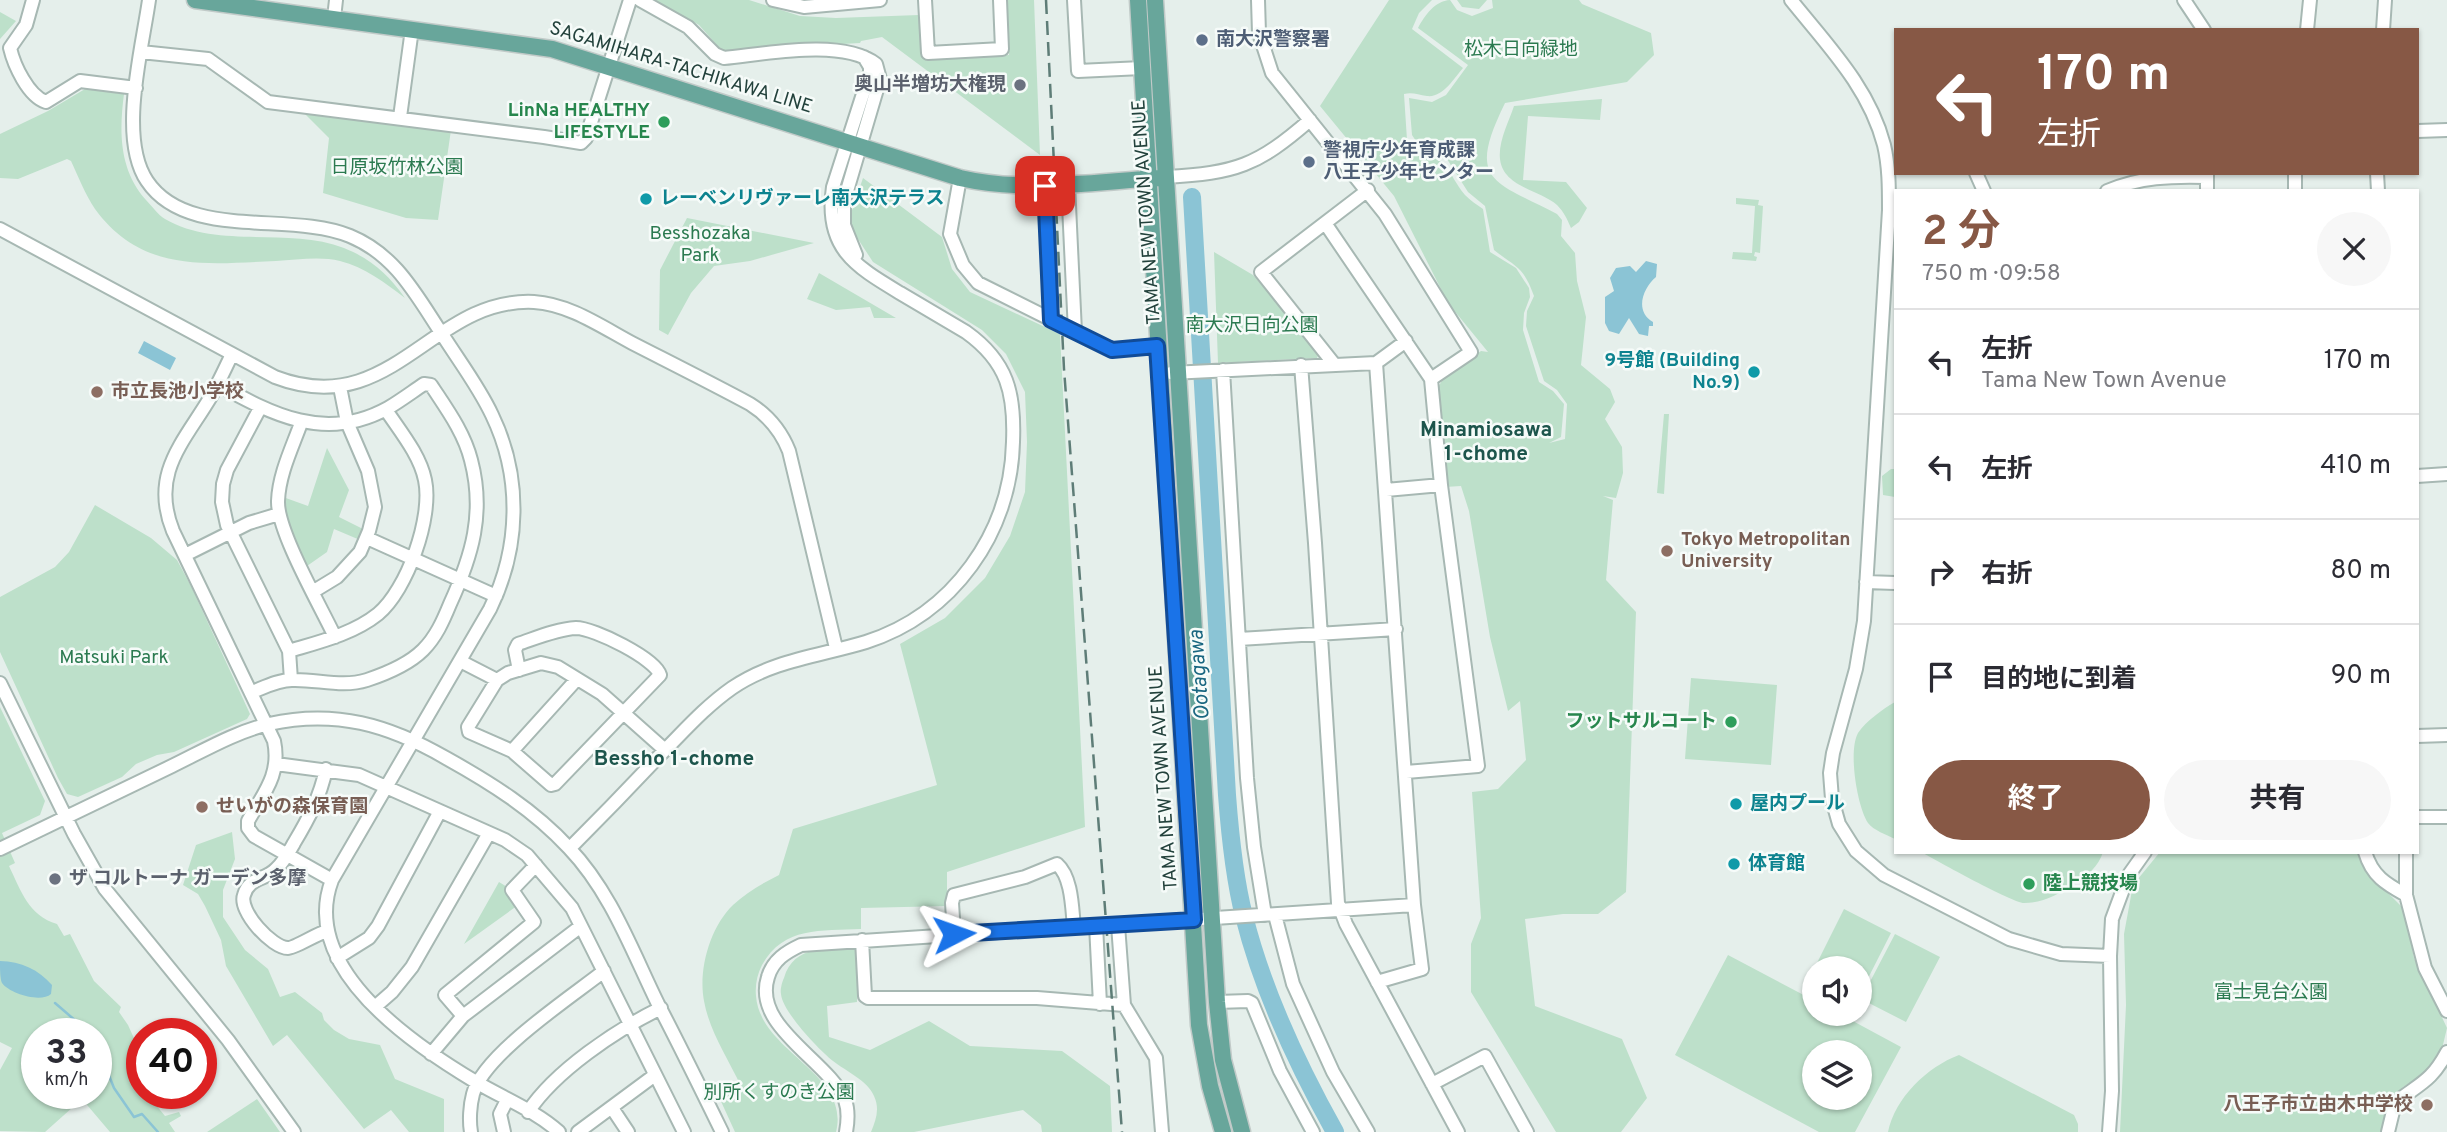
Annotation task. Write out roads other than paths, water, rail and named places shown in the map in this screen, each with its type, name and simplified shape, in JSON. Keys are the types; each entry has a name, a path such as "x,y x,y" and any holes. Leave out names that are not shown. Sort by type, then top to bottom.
{"main road":[{"name":"SAGAMIHARA-TACHIKAWA LINE","path":"195,0 537,46 609,65 960,178 1000,186 1045,186 1166,177"},
{"name":"TAMA NEW TOWN AVENUE","path":"1138,0 1201,1035 1210,1086 1223,1132"},
{"name":"TAMA NEW TOWN AVENUE","path":"1154,0 1166,177 1186,372 1217,1002 1223,1060 1242,1132"}],"street":[{"path":"33,0 26,25 10,48 13,60 37,99 46,102 80,81 136,88"},
{"path":"149,0 132,137 135,154 147,182 163,198 197,216 316,226 373,248 398,269 492,414 510,468 514,529 508,561 496,596 332,880 325,906 327,931 337,958 355,984 431,1054 559,1132"},
{"path":"334,18 336,0"},
{"path":"141,52 208,60 268,102 400,117 581,143 586,138 630,0"},
{"path":"570,848 705,708 748,678 777,665 863,642 901,627 924,613 955,586 993,532 1006,496 1013,455 1013,401 996,360 972,337 855,264 844,251 834,227 831,207 833,187 854,143 870,72 864,57 815,50 724,58 715,54 688,27 640,0"},
{"path":"773,0 804,7 833,2 880,0"},
{"path":"925,0 928,53 1002,48 1000,0"},
{"path":"1074,0 1078,71 1142,68"},
{"path":"1258,0 1259,33 1267,62 1279,83 1368,190 1471,352 1432,379"},
{"path":"1791,0 1862,92 1891,161 1890,268 1861,644 1830,773 1832,799 1839,824 1865,861 1884,875 1996,934 2053,953 2110,956"},
{"path":"2184,0 2203,28"},
{"path":"2307,28 2310,0"},
{"path":"2383,28 2385,0"},
{"path":"400,117 412,29"},
{"path":"1166,177 1216,173 1250,163 1284,143 1310,120"},
{"path":"2419,131 2447,130"},
{"path":"2112,189 2128,182 2152,178 2207,175"},
{"path":"960,178 950,234 963,265 978,283 1112,350 1157,346"},
{"path":"1068,184 1075,332"},
{"path":"1045,186 1051,320"},
{"path":"1334,364 1261,272 1368,190"},
{"path":"1325,223 1432,379 1441,485 1478,766 1406,772"},
{"path":"0,229 232,354 289,382 304,386 340,387 373,376 472,315 490,307 513,302 538,302 573,312 760,410 777,428 785,440 836,648"},
{"path":"1160,374 1376,363 1406,341"},
{"path":"232,354 217,384 182,439 167,477 167,515 274,741 276,764 273,776 248,821 248,828 254,836 332,880"},
{"path":"1376,363 1414,905 1422,969 1377,982"},
{"path":"1301,365 1340,910 1458,1132"},
{"path":"1219,370 1247,778 1254,847 1266,915 1293,984 1333,1072 1368,1132"},
{"path":"217,384 260,408 301,423 347,422 386,410 424,384 431,385 457,426 471,458 477,494 471,555 436,635 422,652 412,659 356,682 291,680 252,692"},
{"path":"314,592 352,563 367,538 375,507 368,471 347,422 340,387"},
{"path":"260,408 230,464 223,484 223,511 289,651 291,680"},
{"path":"289,651 335,637 379,613 393,597 413,558 423,533 427,500 425,479 416,458 386,410"},
{"path":"301,423 283,472 278,497 279,514 335,637"},
{"path":"2419,476 2447,474"},
{"path":"1386,490 1441,485"},
{"path":"185,555 249,523 279,514"},
{"path":"367,538 496,596"},
{"path":"1866,582 1894,583"},
{"path":"519,670 514,650 518,644 575,628 594,632 650,662 659,670 660,675 625,713 555,785 551,785 512,751 469,732 468,727 497,680 541,663 552,664 602,694 625,713 665,750"},
{"path":"1239,639 1396,629"},
{"path":"460,661 497,680"},
{"path":"512,751 577,680"},
{"path":"0,682 87,859 119,909 228,1040 294,1132"},
{"path":"0,849 233,737 267,725 300,719 344,720 392,730 414,739 504,792 570,848 608,901 722,1132"},
{"path":"2419,736 2447,735"},
{"path":"276,764 359,775 518,848 563,894 582,926 684,1132"},
{"path":"326,769 317,804 287,855 273,873 256,879 249,885 242,903 245,913 276,944 284,948 293,947 314,934 327,931"},
{"path":"337,958 369,937 378,926 440,811"},
{"path":"2419,817 2447,817"},
{"path":"376,1006 392,992 412,967 489,833"},
{"path":"2109,1132 2112,1091 2112,919 2115,904 2128,876 2143,854"},
{"path":"2366,854 2372,870 2385,884 2406,895"},
{"path":"2406,854 2406,895 2425,968 2447,1011"},
{"path":"954,934 954,895 1025,877 1057,864 1063,870 1070,893 1074,926"},
{"path":"463,1016 445,995 534,922 512,890 536,865"},
{"path":"846,1132 848,1121 844,1100 827,1076 777,1022 768,1004 765,988 776,962 797,947 816,943 1414,905"},
{"path":"1096,925 1100,1004"},
{"path":"1118,925 1124,1005 1156,1058 1162,1132"},
{"path":"431,1054 463,1016 582,926"},
{"path":"862,940 865,996 868,998 1037,998 1124,1005"},
{"path":"471,1132 473,1092 503,1050 604,971"},
{"path":"1217,1002 1252,1003 1280,1071 1313,1132"},
{"path":"528,1112 548,1085 630,1025 661,1008"},
{"path":"2388,1132 2395,1103 2428,1081 2447,1052"},
{"path":"1432,1084 1485,1056 1527,1132"},
{"path":"578,1132 655,1075"},
{"path":"504,1132 500,1114 507,1100"},
{"path":"612,1108 628,1132"}],"water":[{"path":"1646,261 1657,264 1656,277 1647,287 1642,300 1644,312 1653,322 1653,326 1649,326 1648,336 1639,334 1629,318 1619,334 1609,331 1605,323 1605,297 1614,291 1610,278 1616,268 1630,266 1636,272"},
{"path":"144,341 176,358 170,370 138,353"},
{"path":"0,961 22,965 35,971 52,985 51,994 40,998 33,997 18,994 6,987 1,981"}],"waterway":[{"name":"Ootagawa","path":"1192,197 1227,795 1235,871 1252,944 1271,1000 1307,1080 1335,1132"},
{"path":"55,1003 72,1018"},
{"path":"112,1083 134,1117 142,1114 158,1132"}],"railway":[{"path":"1046,0 1064,369 1122,1132"}],"place":[{"name":"南大沢警察署","path":"1202,40"},
{"name":"奥山半増坊大権現","path":"1020,85"},
{"name":"LinNa HEALTHY LIFESTYLE","path":"664,122"},
{"name":"警視庁少年育成課 八王子少年センター","path":"1309,162"},
{"name":"レーベンリヴァーレ南大沢テラス","path":"646,199"},
{"name":"9号館 (Building No.9)","path":"1754,372"},
{"name":"市立長池小学校","path":"97,392"},
{"name":"Tokyo Metropolitan University","path":"1667,551"},
{"name":"フットサルコート","path":"1731,722"},
{"name":"屋内プール","path":"1736,804"},
{"name":"せいがの森保育園","path":"202,807"},
{"name":"体育館","path":"1734,864"},
{"name":"ザ コルトーナ ガーデン多摩","path":"55,879"},
{"name":"陸上競技場","path":"2029,884"},
{"name":"八王子市立由木中学校","path":"2427,1105"}],"district":[{"name":"Minamiosawa 1-chome","path":"1486,442"},
{"name":"Bessho 1-chome","path":"674,759"}],"park label":[{"name":"松木日向緑地","path":"1521,50"},
{"name":"日原坂竹林公園","path":"397,168"},
{"name":"Besshozaka Park","path":"700,245"},
{"name":"南大沢日向公園","path":"1252,326"},
{"name":"Matsuki Park","path":"114,658"},
{"name":"富士見台公園","path":"2271,993"},
{"name":"別所くすのき公園","path":"779,1093"}]}
